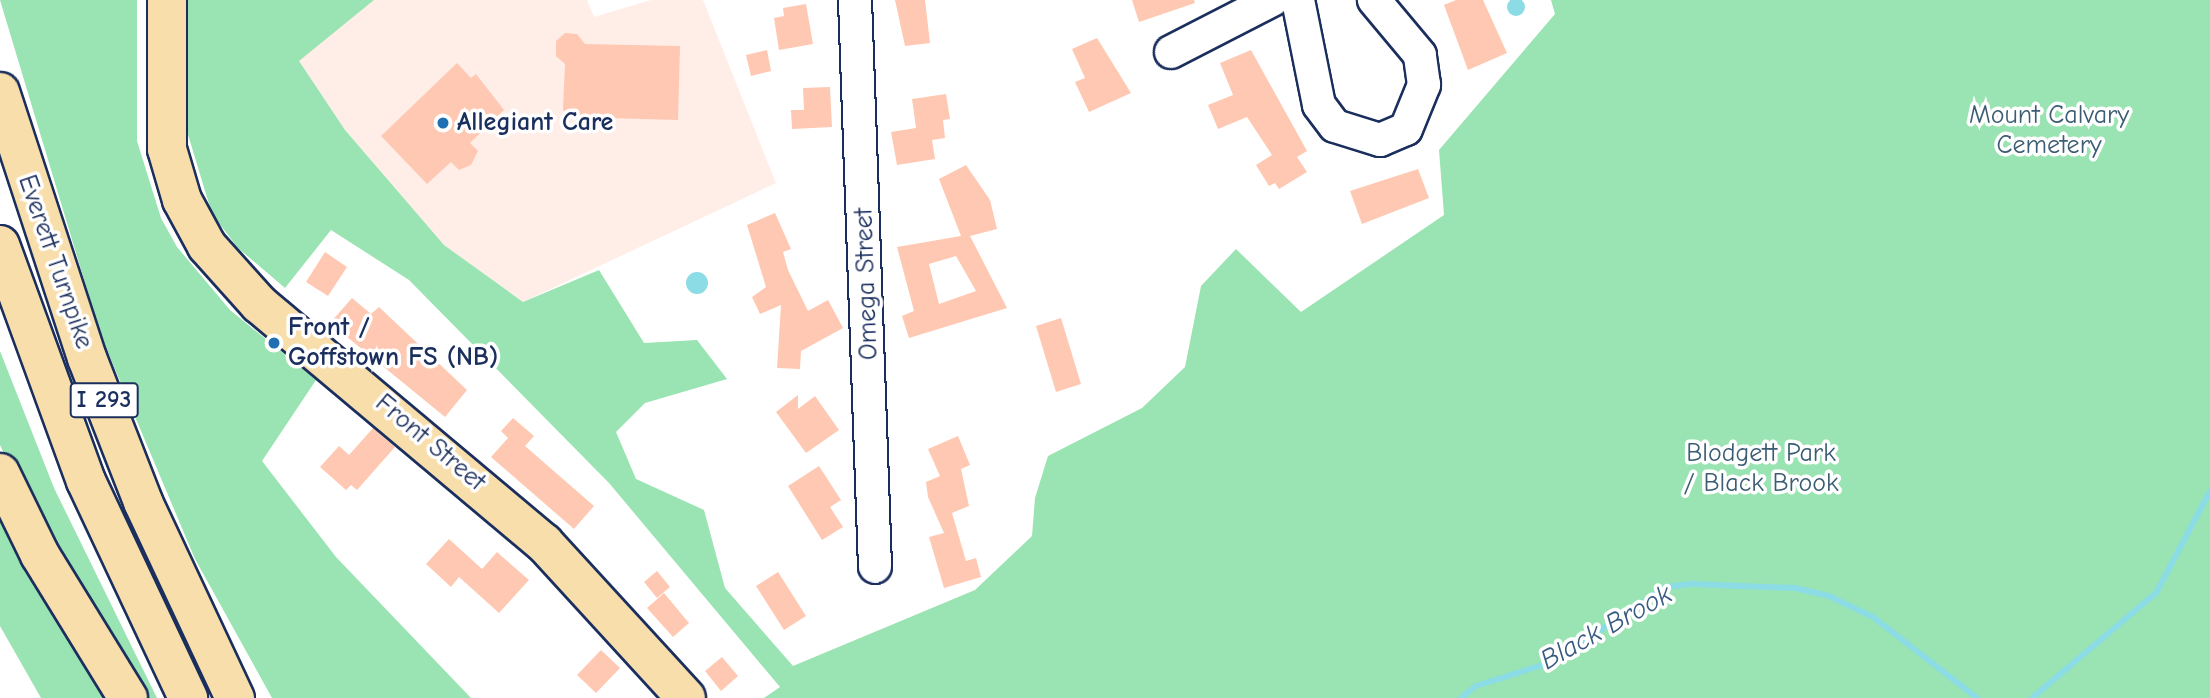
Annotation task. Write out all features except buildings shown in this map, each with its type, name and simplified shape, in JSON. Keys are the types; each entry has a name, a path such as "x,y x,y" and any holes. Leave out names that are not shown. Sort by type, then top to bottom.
{"main road":[{"name":"Front Street","path":"166,6 163,112 172,176 193,224 223,267 534,533 686,698"},
{"name":"Everett Turnpike","path":"0,92 87,358 143,502 235,698"},
{"name":"Everett Turnpike","path":"0,245 86,481 188,698"},
{"path":"0,473 40,555 128,698"}],"street":[{"name":"Omega Street","path":"855,0 875,567"},
{"path":"1171,52 1272,0"},
{"path":"1298,0 1319,105 1335,126 1380,140 1406,130 1424,85 1420,55 1374,0"}],"shaded area":[{"path":"374,0 587,0 594,17 651,0 703,0 776,183 523,302 444,245 345,130 298,61"}],"green space":[{"path":"0,0 137,0 137,141 161,218 177,247 230,310 316,380 262,461 336,557 471,698 272,698 195,559 101,336"},
{"path":"188,0 374,0 299,61 345,130 444,245 523,302 599,270 644,343 697,340 727,379 645,403 616,432 636,479 704,510 725,588 793,666 975,590 1032,536 1035,498 1048,456 1142,408 1185,367 1201,286 1236,249 1301,312 1444,215 1439,150 1555,14 1551,0 2210,0 2210,698 764,698 780,687 609,483 409,280 331,230 285,288 238,248 212,214 183,118"},
{"path":"0,351 54,488 157,698 144,698 39,528 0,445"},
{"path":"0,504 112,698 41,698 0,626"}],"water":[{"path":"1516,-2 1522,1 1525,7 1522,13 1516,16 1510,13 1507,7 1510,1"},
{"path":"697,272 705,275 708,283 705,291 697,294 689,291 686,283 689,275"}],"waterway":[{"name":"Black Brook","path":"2032,698 2156,593 2210,491"},
{"name":"Black Brook","path":"1461,698 1476,686 1552,662 1666,587 1692,584 1795,588 1829,596 1873,617 1977,698"}],"place":[{"name":"Allegiant Care","path":"443,123"},
{"name":"Front / Goffstown FS (NB)","path":"274,343"}],"park label":[{"name":"Mount Calvary Cemetery","path":"2049,131"},
{"name":"Blodgett Park / Black Brook","path":"1761,469"}]}
